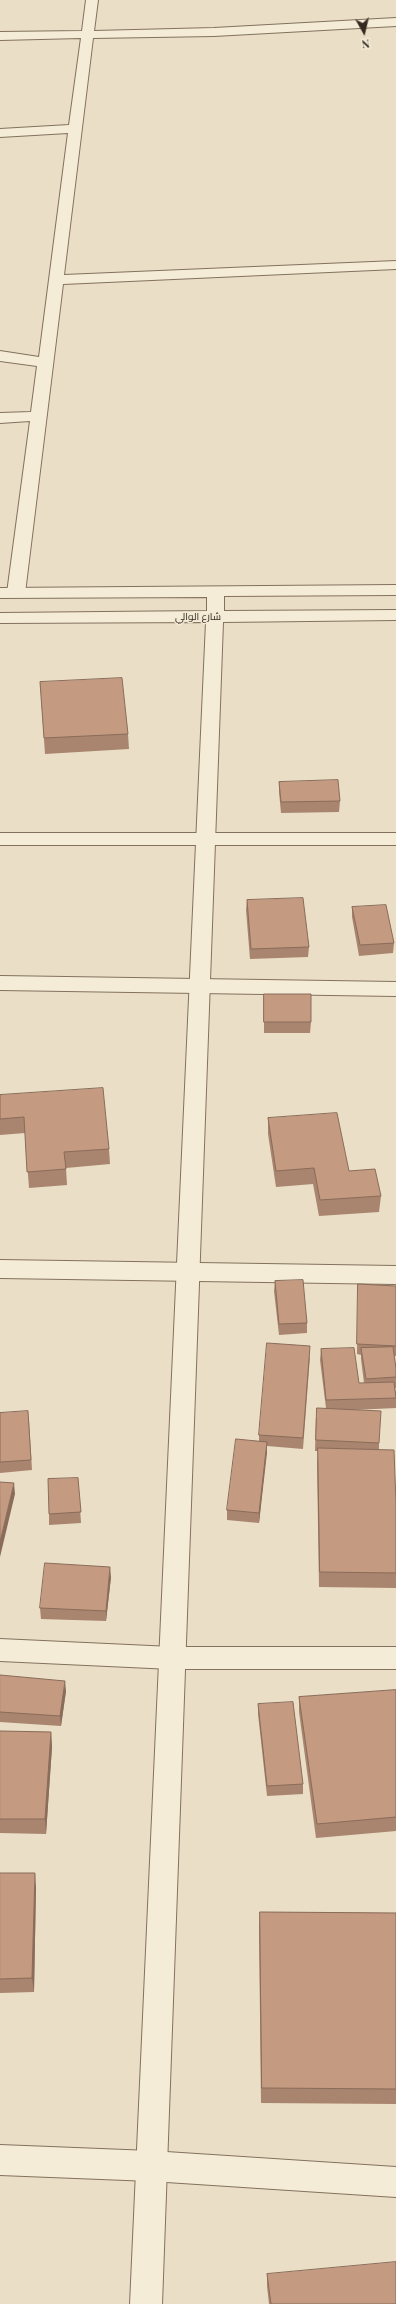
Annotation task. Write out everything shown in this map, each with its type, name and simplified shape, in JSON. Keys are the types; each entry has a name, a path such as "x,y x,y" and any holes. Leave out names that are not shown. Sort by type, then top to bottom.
{"street":[{"path":"92,0 86,33 76,128 39,416 8,593 396,590"},
{"path":"0,36 86,33 214,32 396,22"},
{"path":"0,133 76,128"},
{"path":"57,280 396,264"},
{"path":"0,356 46,363"},
{"path":"0,418 39,416"},
{"path":"146,2304 216,591"},
{"name":"شارع الوالي","path":"0,618 396,615"},
{"path":"0,839 396,838"},
{"path":"0,983 396,989"},
{"path":"0,1269 396,1275"},
{"path":"0,1650 172,1658 396,1658"},
{"path":"0,2160 151,2166 396,2182"}],"building":[{"path":"122,678 128,734 44,738 40,682"},
{"path":"338,780 340,801 281,802 279,782"},
{"path":"303,898 309,947 251,949 247,900"},
{"path":"386,905 394,943 360,945 352,907"},
{"path":"264,994 311,994 311,1022 264,1022"},
{"path":"103,1088 109,1149 64,1152 66,1169 27,1172 24,1117 0,1119 0,1095"},
{"path":"337,1113 349,1171 375,1169 381,1196 320,1200 314,1168 276,1171 268,1118"},
{"path":"303,1280 307,1323 279,1324 275,1281"},
{"path":"358,1284 396,1286 396,1346 357,1344"},
{"path":"267,1343 310,1346 303,1438 259,1435"},
{"path":"393,1347 396,1377 366,1379 361,1348"},
{"path":"354,1348 359,1383 394,1382 396,1398 326,1400 321,1349"},
{"path":"317,1408 381,1411 379,1443 316,1440"},
{"path":"28,1411 31,1460 0,1462 0,1413"},
{"path":"236,1439 267,1442 259,1513 227,1510"},
{"path":"318,1448 394,1450 396,1573 320,1572"},
{"path":"78,1478 81,1512 49,1514 48,1479"},
{"path":"0,1482 14,1483 0,1542"},
{"path":"45,1563 110,1567 106,1611 40,1608"},
{"path":"0,1675 65,1681 60,1716 0,1712"},
{"path":"396,1690 396,1817 317,1824 299,1697"},
{"path":"293,1702 303,1784 267,1786 258,1704"},
{"path":"0,1731 51,1732 45,1819 0,1819"},
{"path":"0,1873 35,1873 32,1978 0,1979"},
{"path":"260,1912 396,1913 396,2089 262,2088"},
{"path":"396,2262 396,2304 271,2304 267,2274"}]}
